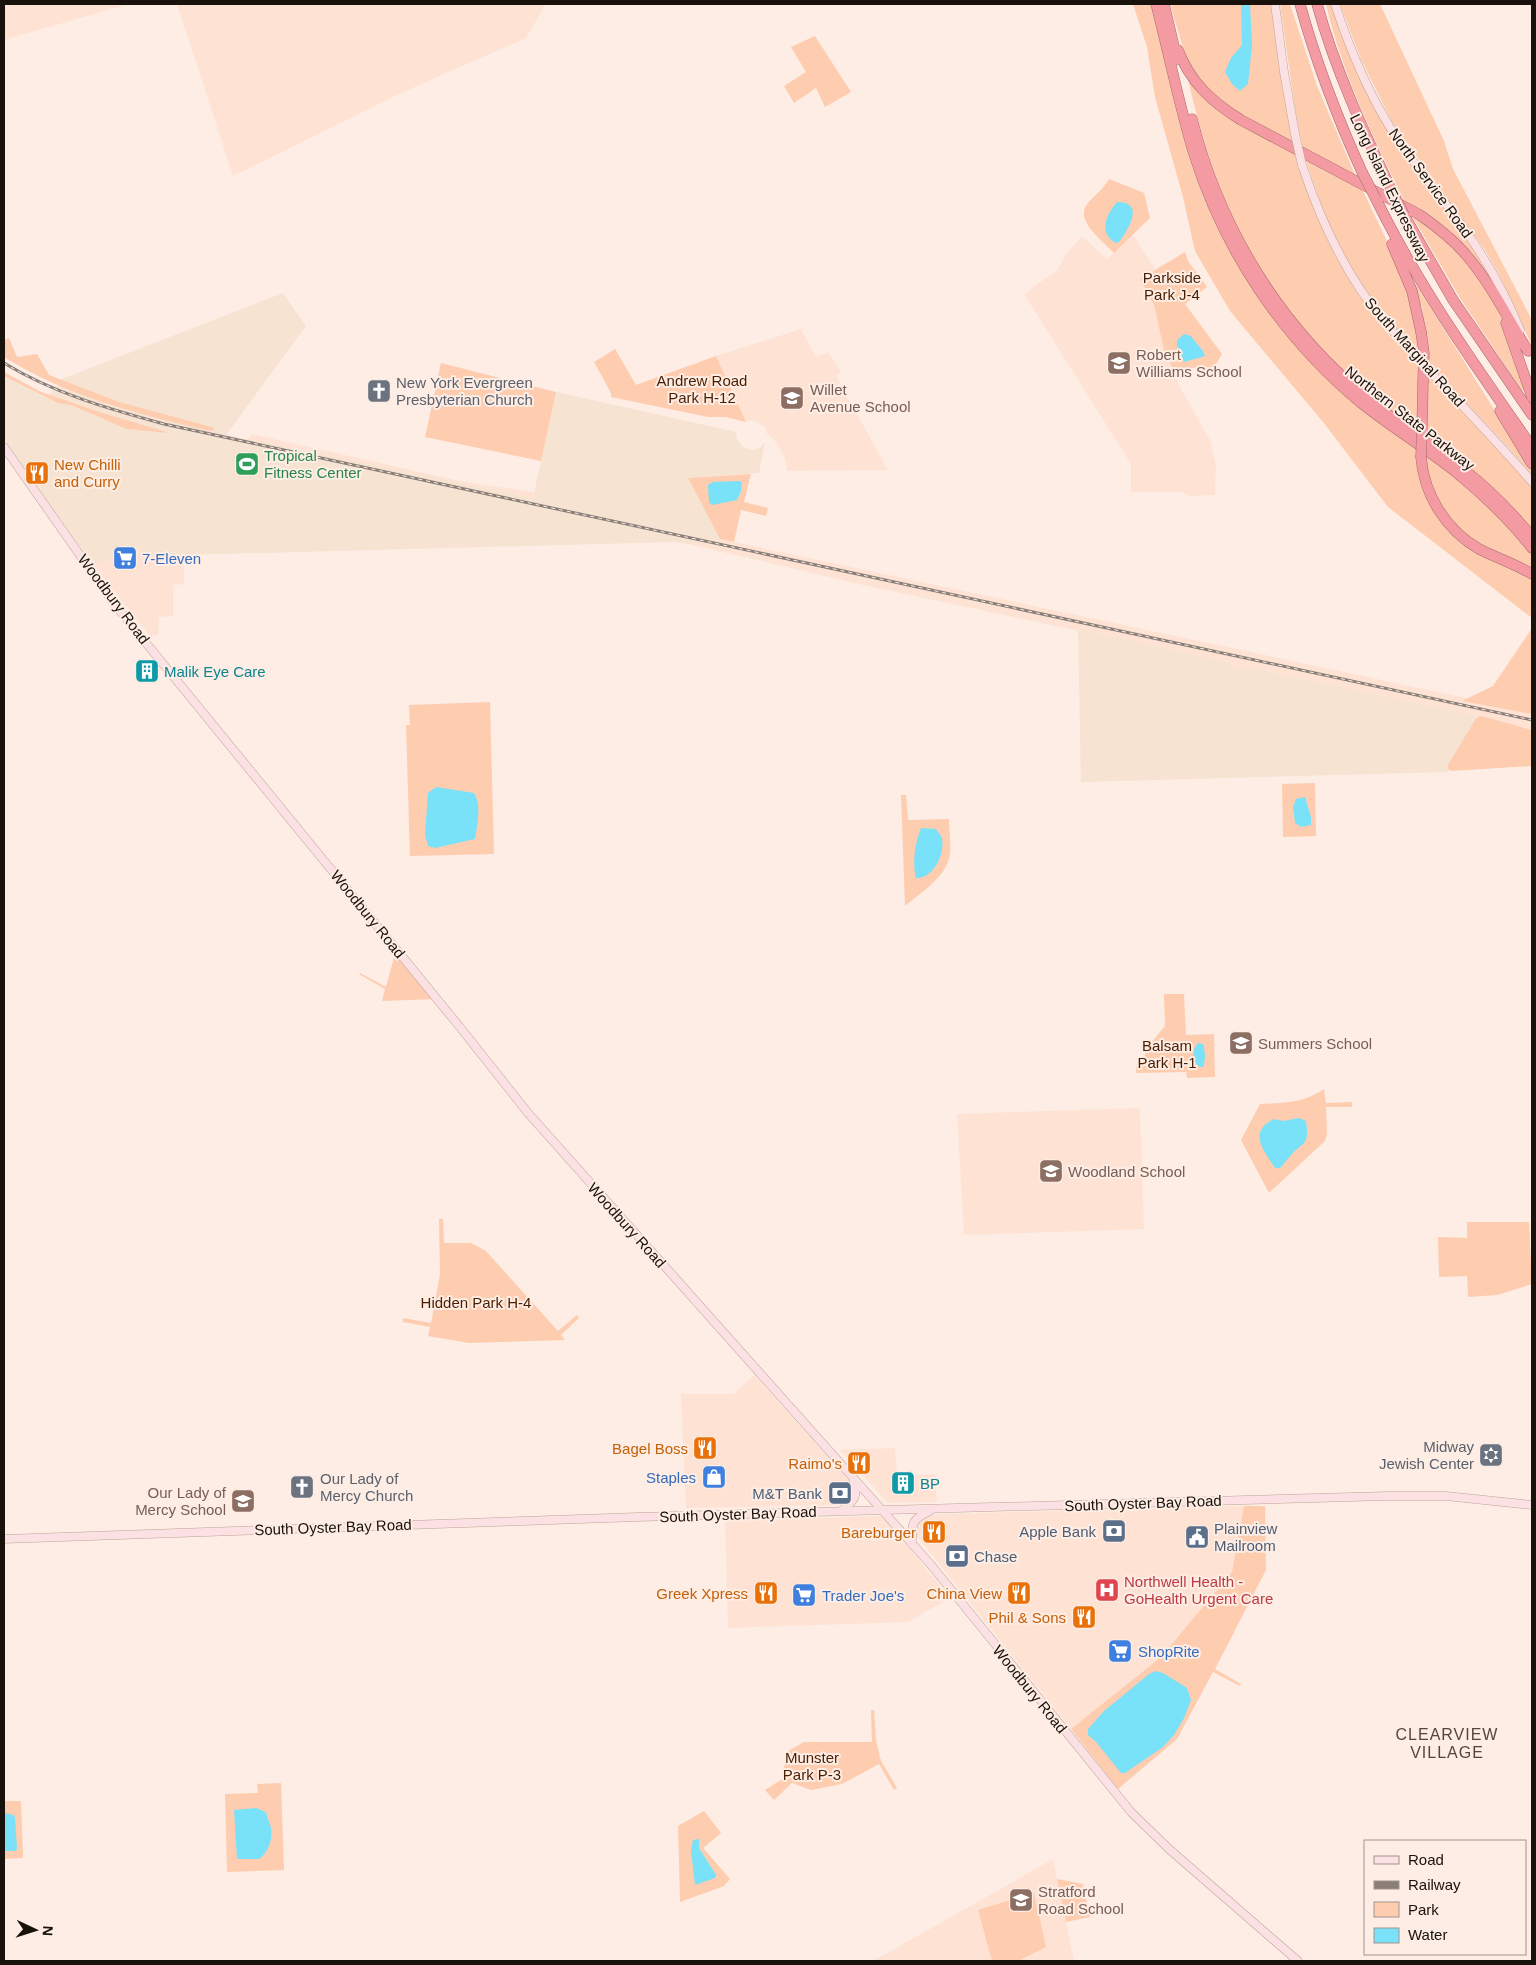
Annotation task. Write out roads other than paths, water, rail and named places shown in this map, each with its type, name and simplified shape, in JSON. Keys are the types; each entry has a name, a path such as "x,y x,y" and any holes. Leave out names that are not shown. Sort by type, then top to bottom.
{"highway":[{"name":"Northern State Parkway","path":"1156,4 1190,141 1208,192 1238,256 1268,303 1298,341 1335,380 1378,416 1456,472 1495,507 1532,548"},
{"name":"Northern State Parkway","path":"1164,4 1196,135 1210,180 1234,234 1266,288 1295,327 1330,365 1368,399 1474,478 1507,509 1532,537"},
{"name":"Long Island Expressway","path":"1300,4 1311,44 1329,94 1386,224 1472,360 1532,447"},
{"name":"Long Island Expressway","path":"1317,5 1346,88 1404,216 1453,300 1532,415"},
{"path":"1172,35 1195,81 1221,108 1420,215 1444,234 1466,255 1484,278 1530,355"},
{"path":"1386,224 1412,291 1422,332 1424,353 1421,457 1430,494 1447,523 1472,544 1532,574"},
{"path":"1498,303 1532,397"},
{"path":"1472,360 1478,376 1532,464"}],"main road":[{"name":"South Marginal Road","path":"1275,4 1284,72 1302,165 1313,200 1343,262 1381,318 1532,482"},
{"name":"North Service Road","path":"1335,4 1350,47 1379,108 1411,159 1465,230 1486,262 1507,301 1530,355"},
{"name":"Woodbury Road","path":"4,447 115,604 528,1113 912,1544 1131,1813 1169,1849 1298,1961"},
{"path":"841,1511 851,1503 855,1496 854,1479"},
{"name":"South Oyster Bay Road","path":"4,1539 841,1511 1387,1496 1446,1496 1532,1504"},
{"path":"912,1544 914,1522 917,1517 935,1509"}],"water":[{"path":"1241,4 1250,4 1252,45 1248,84 1240,91 1232,84 1225,72 1231,58 1242,45"},
{"path":"1117,202 1126,203 1133,211 1127,231 1119,242 1116,243 1110,239 1105,228 1107,217"},
{"path":"1184,334 1191,336 1205,356 1184,362 1177,345 1177,340"},
{"path":"713,482 742,482 737,500 712,505 709,502 708,485"},
{"path":"436,787 474,793 478,803 475,839 435,848 428,846 425,834 428,793"},
{"path":"1305,797 1311,817 1311,825 1301,827 1295,823 1293,807 1296,799"},
{"path":"921,828 936,829 941,836 942,849 938,863 933,869 928,874 916,878 915,853"},
{"path":"1198,1043 1203,1044 1204,1047 1205,1058 1203,1067 1197,1065 1194,1059 1194,1052"},
{"path":"1299,1118 1306,1121 1307,1138 1280,1168 1275,1168 1260,1142 1261,1130 1274,1119 1283,1121"},
{"path":"1156,1671 1163,1673 1187,1688 1191,1700 1184,1718 1174,1735 1163,1747 1125,1773 1121,1773 1088,1735 1088,1729 1104,1711 1149,1674"},
{"path":"256,1808 266,1812 271,1826 269,1846 259,1859 237,1859 234,1810"},
{"path":"4,1813 14,1815 15,1818 17,1849 15,1851 4,1851"},
{"path":"699,1839 699,1848 716,1875 715,1878 695,1885 691,1851 693,1840"}],"railway":[{"path":"4,363 62,392 164,424 1532,720"}],"place":[{"name":"Robert Williams School","path":"1119,363"},
{"name":"New York Evergreen Presbyterian Church","path":"379,391"},
{"name":"Willet Avenue School","path":"792,398"},
{"name":"Tropical Fitness Center","path":"247,464"},
{"name":"New Chilli and Curry","path":"37,473"},
{"name":"7-Eleven","path":"125,558"},
{"name":"Malik Eye Care","path":"147,671"},
{"name":"Summers School","path":"1241,1043"},
{"name":"Woodland School","path":"1051,1171"},
{"name":"Bagel Boss","path":"705,1448"},
{"name":"Midway Jewish Center","path":"1491,1455"},
{"name":"Raimo's","path":"859,1463"},
{"name":"Staples","path":"714,1477"},
{"name":"BP","path":"903,1483"},
{"name":"Our Lady of Mercy Church","path":"302,1487"},
{"name":"M&T Bank","path":"840,1493"},
{"name":"Our Lady of Mercy School","path":"243,1501"},
{"name":"Apple Bank","path":"1114,1531"},
{"name":"Bareburger","path":"934,1532"},
{"name":"Plainview Mailroom","path":"1197,1537"},
{"name":"Chase","path":"957,1556"},
{"name":"Northwell Health - GoHealth Urgent Care","path":"1107,1590"},
{"name":"Greek Xpress","path":"766,1593"},
{"name":"China View","path":"1019,1593"},
{"name":"Trader Joe's","path":"804,1595"},
{"name":"Phil & Sons","path":"1084,1617"},
{"name":"ShopRite","path":"1120,1651"},
{"name":"Stratford Road School","path":"1021,1900"}],"district":[{"name":"CLEARVIEW VILLAGE","path":"1447,1743"}],"park label":[{"name":"Parkside Park J-4","path":"1172,286"},
{"name":"Andrew Road Park H-12","path":"702,388"},
{"name":"Balsam Park H-1","path":"1167,1054"},
{"name":"Hidden Park H-4","path":"476,1302"},
{"name":"Munster Park P-3","path":"812,1766"}]}
